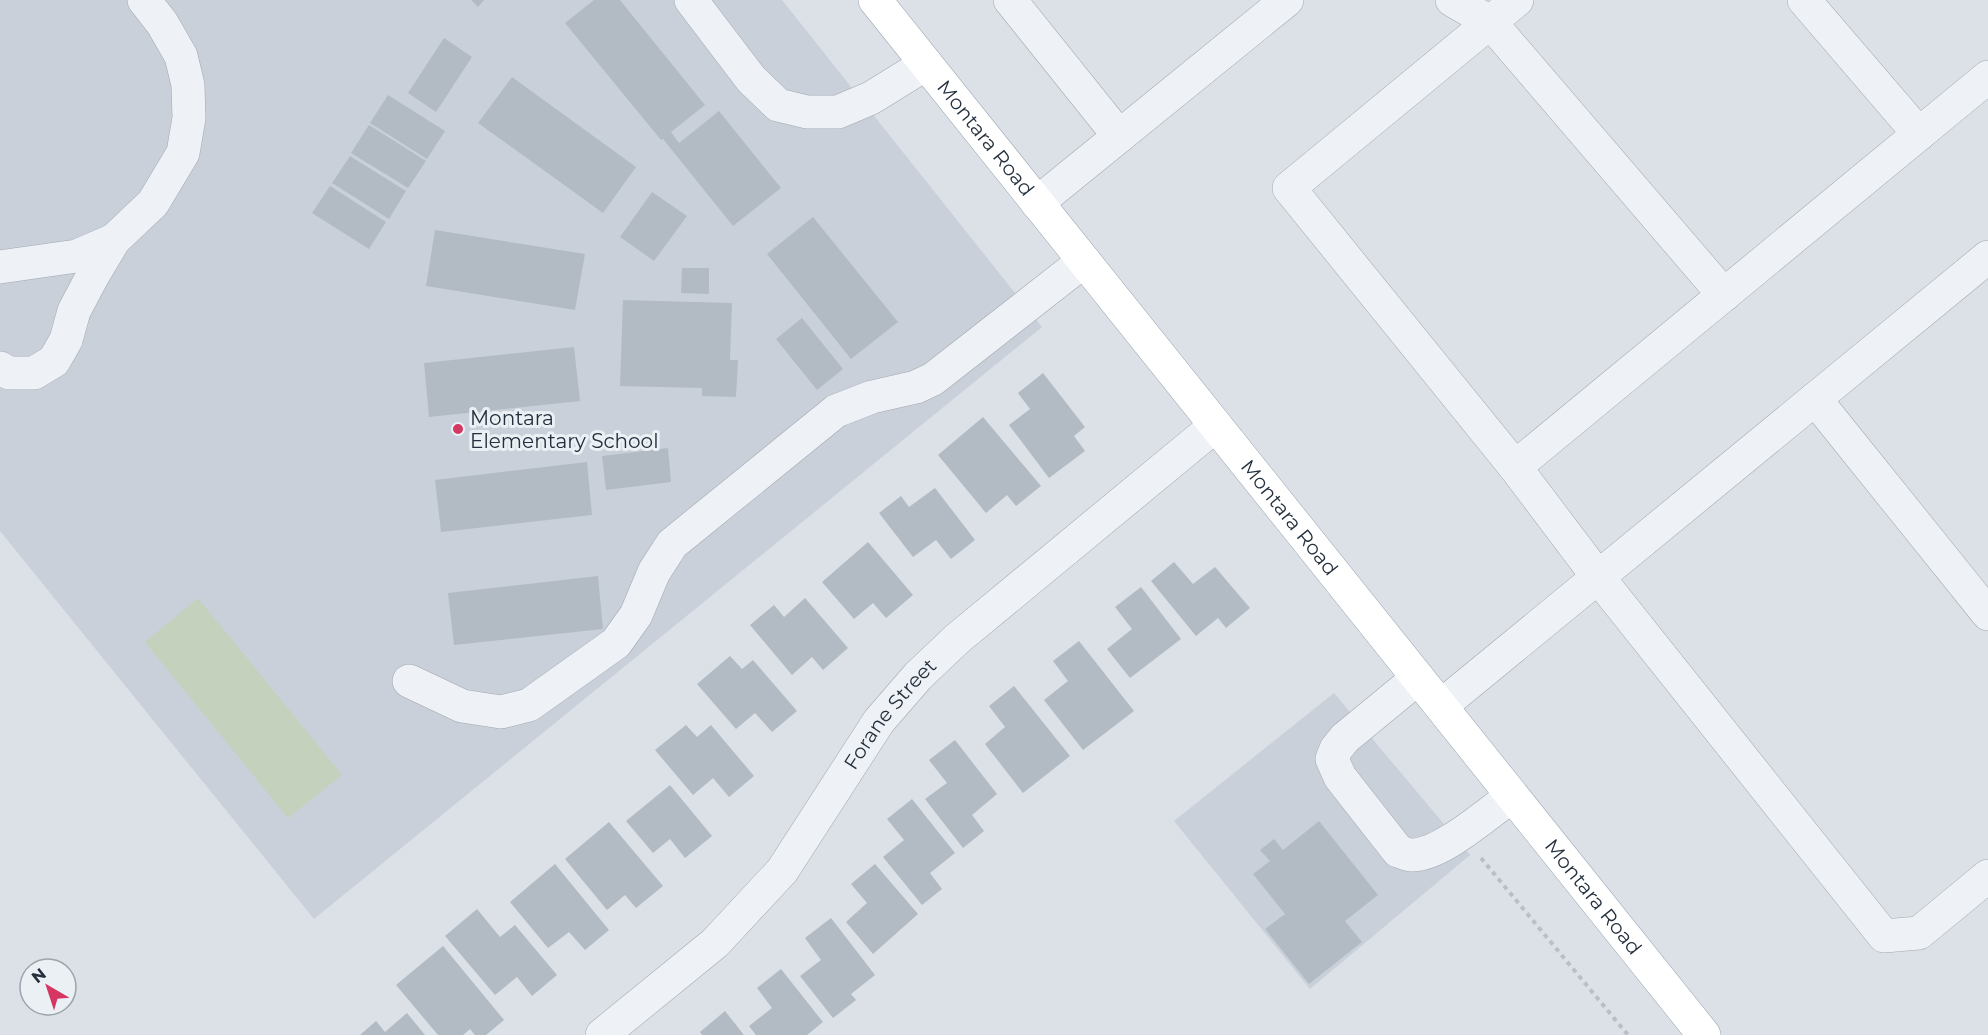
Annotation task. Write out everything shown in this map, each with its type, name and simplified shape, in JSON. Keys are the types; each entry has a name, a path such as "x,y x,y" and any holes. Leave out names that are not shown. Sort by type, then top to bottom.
{"main road":[{"name":"Montara Road","path":"875,0 1704,1035"}],"street":[{"path":"0,368 9,373 34,373 54,361 66,340 74,311 114,240 153,203 183,153 189,118 188,86 181,56 162,23 144,0"},
{"path":"690,0 751,79 778,105 807,112 838,112 871,98 926,64"},
{"path":"1010,0 1119,136"},
{"path":"1037,203 1287,0"},
{"path":"1452,0 1490,22 1724,295"},
{"path":"1517,0 1289,188 1515,467 1598,577 1884,936 1919,933 1988,876"},
{"path":"1804,0 1919,134"},
{"path":"1515,467 1988,77"},
{"path":"0,267 77,256 114,240"},
{"path":"1441,706 1988,257"},
{"path":"409,681 462,706 501,712 529,705 616,644 636,615 654,572 672,544 836,411 872,397 916,387 933,379 1084,261"},
{"path":"1815,399 1988,614"},
{"name":"Forane Street","path":"602,1035 716,943 782,871 879,722 918,676 957,639 1215,426"},
{"path":"1418,678 1345,738 1336,748 1332,759 1340,777 1398,851 1409,855 1424,854 1445,844 1512,796"}],"path":[{"path":"1460,833 1628,1035"}],"shaded area":[{"name":"Montara Elementary School","path":"0,0 782,0 1042,327 314,919 0,531"},
{"path":"1334,693 1470,855 1310,989 1174,821"}],"green space":[{"path":"198,598 342,775 288,818 145,642"}],"building":[{"path":"471,0 484,0 478,7"},
{"path":"594,0 620,0 705,105 671,132 679,143 719,111 781,188 733,226 565,23"},
{"path":"444,38 472,57 436,112 408,93"},
{"path":"512,77 636,167 603,213 478,123"},
{"path":"388,95 445,131 427,159 370,123"},
{"path":"369,125 426,161 408,188 351,153"},
{"path":"350,156 406,191 389,219 332,183"},
{"path":"330,186 386,222 369,249 312,213"},
{"path":"652,192 687,216 654,261 620,237"},
{"path":"813,217 898,322 851,359 767,254"},
{"path":"435,230 585,254 575,310 426,286"},
{"path":"682,268 709,268 709,294 681,293"},
{"path":"623,300 732,303 730,360 738,360 736,397 702,396 702,388 620,386"},
{"path":"802,318 843,369 817,390 776,339"},
{"path":"574,347 580,401 429,417 424,363"},
{"path":"1043,373 1085,427 1074,436 1085,451 1049,478 1009,425 1030,409 1018,393"},
{"path":"983,417 1041,486 1016,506 1007,495 986,513 938,455"},
{"path":"668,448 671,482 606,490 602,456"},
{"path":"587,462 592,515 441,532 435,480"},
{"path":"935,488 975,540 951,559 936,540 913,557 879,513 901,496 909,507"},
{"path":"868,542 913,595 886,618 873,603 854,619 822,582"},
{"path":"1174,562 1193,584 1215,567 1250,608 1226,628 1218,618 1196,636 1151,581"},
{"path":"598,576 603,629 454,645 448,593"},
{"path":"1141,587 1181,639 1130,678 1107,649 1132,629 1115,607"},
{"path":"805,598 848,648 823,670 812,657 792,675 750,625 774,605 784,617"},
{"path":"1079,641 1134,711 1083,750 1044,700 1068,681 1053,661"},
{"path":"730,656 742,669 753,660 797,711 772,732 755,713 736,729 697,684"},
{"path":"1014,686 1070,756 1023,793 985,744 1005,727 989,706"},
{"path":"686,725 697,737 711,725 754,776 729,797 713,778 693,795 655,750"},
{"path":"955,740 997,794 972,815 984,831 963,848 925,799 947,783 929,760"},
{"path":"670,785 712,836 685,858 670,839 653,853 626,821"},
{"path":"912,799 955,853 930,873 942,889 922,905 883,857 904,840 887,819"},
{"path":"1319,821 1378,895 1345,921 1362,942 1309,984 1265,929 1285,914 1253,874 1270,861 1260,850 1274,839 1283,850"},
{"path":"609,822 663,886 636,908 625,895 607,910 565,859"},
{"path":"555,864 609,930 585,950 569,932 548,948 510,902"},
{"path":"875,864 918,914 873,954 846,922 867,903 851,884"},
{"path":"477,909 500,937 515,925 557,975 532,996 517,977 495,995 445,936"},
{"path":"831,918 875,975 851,994 856,1000 833,1018 800,976 821,960 805,938"},
{"path":"443,946 504,1020 486,1035 475,1035 470,1029 463,1035 438,1035 396,985"},
{"path":"781,969 823,1022 807,1035 756,1035 749,1026 772,1008 757,988"},
{"path":"725,1011 744,1035 702,1035 700,1032"},
{"path":"407,1013 425,1035 360,1035 376,1021 385,1032"}],"place":[{"name":"Montara Elementary School","path":"458,429"}]}
